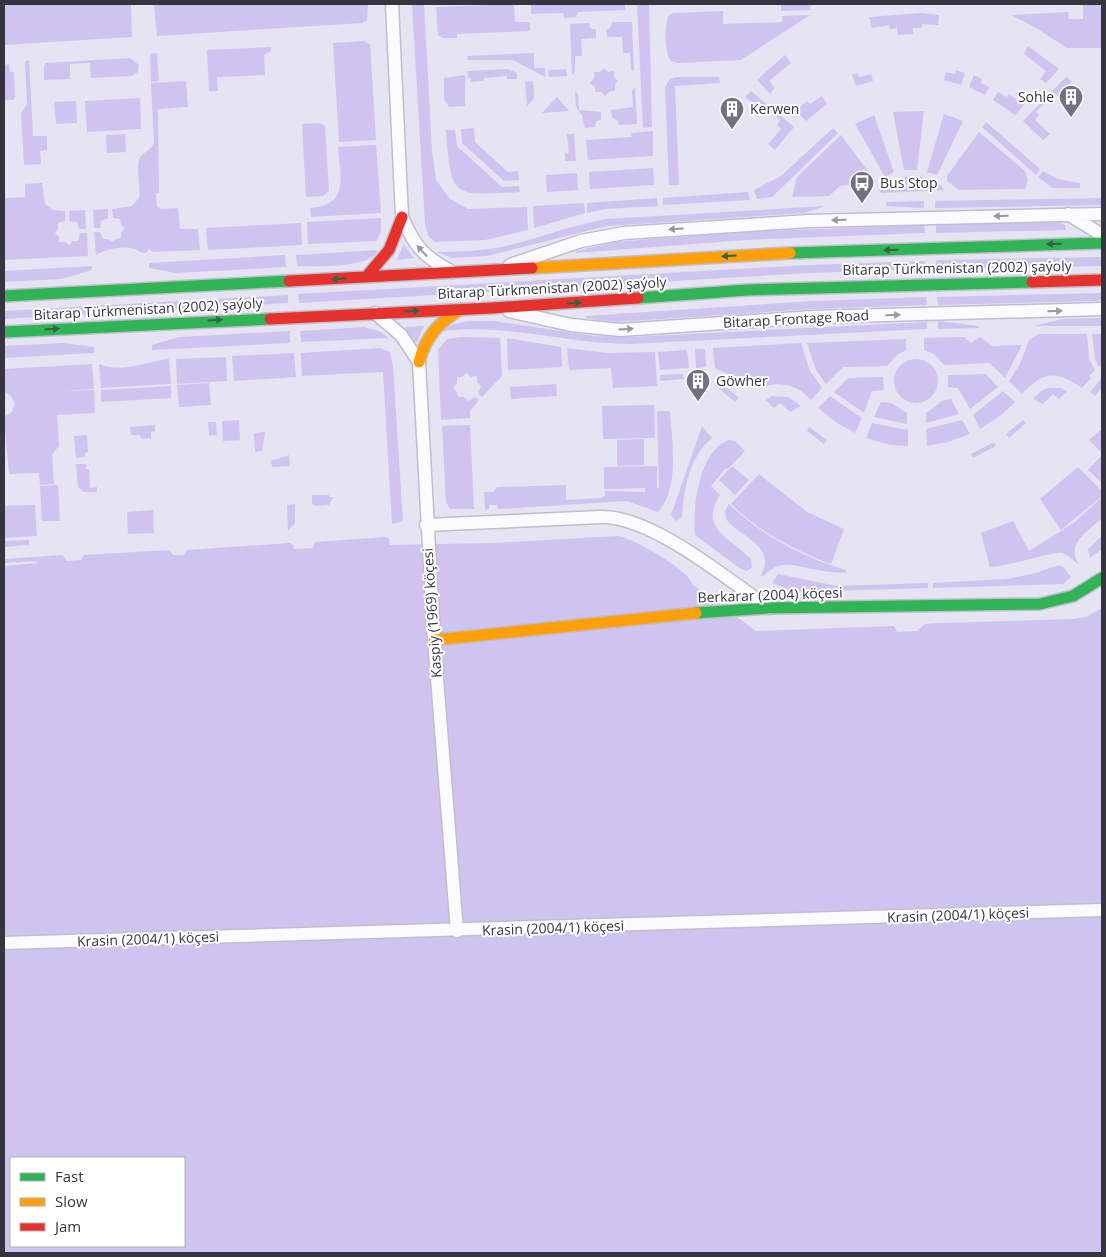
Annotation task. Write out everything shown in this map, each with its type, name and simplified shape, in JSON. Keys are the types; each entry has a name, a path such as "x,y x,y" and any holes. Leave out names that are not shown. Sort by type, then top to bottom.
{"main road":[{"path":"366,277 381,264 392,248 402,217"},
{"name":"Bitarap Türkmenistan (2002) şaýoly","path":"4,296 493,271 746,254 1102,243"},
{"name":"Bitarap Türkmenistan (2002) şaýoly","path":"4,332 375,312 492,308 747,290 1102,280"},
{"path":"419,362 430,332 443,320 462,309"},
{"name":"Berkarar (2004) köçesi","path":"434,640 698,613 769,608 1040,604 1059,602 1077,596 1102,578"}],"street":[{"path":"392,4 402,217 418,248 431,260 454,273"},
{"path":"1068,214 1102,235"},
{"path":"493,271 581,241 613,234 800,221 1102,214"},
{"name":"Bitarap Frontage Road","path":"492,308 571,325 620,330 813,317 1102,309"},
{"path":"375,312 401,335 419,362"},
{"name":"Kaspiy (1969) köçesi","path":"419,362 426,525 457,931"},
{"path":"426,525 600,516 627,519 667,539 769,608"},
{"name":"Krasin (2004/1) köçesi","path":"4,943 457,931 1102,910"}],"shaded area":[{"path":"4,4 131,4 132,37 4,45"},
{"path":"154,4 368,4 367,20 362,23 157,36"},
{"path":"412,4 424,4 432,151 436,180 450,199 468,209 527,207 528,230 485,240 435,242 428,236 425,223"},
{"path":"514,4 515,22 530,22 530,31 457,34 457,38 443,38 438,35 436,7"},
{"path":"531,4 625,4 625,10 578,12 576,17 564,18 563,13 531,14"},
{"path":"637,4 649,4 652,127 643,128"},
{"path":"781,4 810,4 811,10 781,11"},
{"path":"1083,4 1102,4 1102,48 1067,48 1011,15 1068,12 1069,19 1083,19"},
{"path":"723,11 723,24 782,22 782,16 810,15 741,60 678,63 671,61 667,51 666,38 666,25 669,15 674,13"},
{"path":"922,13 939,15 938,25 922,24 922,28 913,28 913,34 898,35 897,28 890,29 889,25 872,28 869,17"},
{"path":"612,22 632,22 634,72 631,69 630,53 623,53 622,37 607,37 606,30 610,28"},
{"path":"589,23 590,28 596,30 596,38 581,39 582,56 575,56 575,71 572,75 570,24"},
{"path":"363,41 370,44 376,140 339,142 333,43"},
{"path":"1028,46 1059,69 1046,83 1040,79 1046,71 1024,54"},
{"path":"271,47 271,51 264,55 265,75 217,77 218,91 209,91 207,50"},
{"path":"157,53 159,81 151,82 150,54"},
{"path":"534,53 534,68 545,68 545,77 513,60 468,60 467,56"},
{"path":"785,55 791,63 769,81 775,88 770,94 757,80"},
{"path":"130,58 139,65 138,72 131,76 91,78 90,63 70,64 70,79 44,80 44,66 46,63"},
{"path":"29,60 33,136 47,136 47,150 40,151 41,164 24,165 21,113 27,104 25,61"},
{"path":"9,64 10,72 14,72 15,97 13,100 4,100 4,65"},
{"path":"604,68 608,72 614,71 614,77 618,81 615,85 615,91 609,92 605,96 601,92 595,92 595,87 590,83 594,78 594,72 600,72"},
{"path":"508,69 517,73 517,79 507,79 507,76 484,78 484,81 471,82 467,71"},
{"path":"566,69 567,76 549,77 548,70"},
{"path":"956,70 965,73 961,85 944,80 946,72 955,74"},
{"path":"858,73 859,77 871,74 873,81 856,86 852,75"},
{"path":"465,75 465,106 449,107 444,99 444,78"},
{"path":"974,75 982,79 981,83 989,87 985,95 969,87"},
{"path":"676,77 719,77 720,83 675,86 679,185 669,185 665,87 670,79"},
{"path":"1066,77 1072,82 1058,96 1054,93 1036,112 1039,115 1035,120 1050,134 1043,140 1023,121"},
{"path":"186,81 188,107 158,109 159,193 156,193 157,206 161,209 178,208 180,229 198,229 200,250 153,252 149,249 146,253 131,248 120,248 109,249 96,255 94,232 100,232 103,239 108,239 112,242 121,238 121,233 125,228 121,225 120,219 113,218 112,209 132,206 139,198 139,160 151,148 154,142 151,83"},
{"path":"533,81 534,98 527,106 525,82"},
{"path":"635,87 637,124 619,125 618,121 612,118 611,110 633,107 632,91"},
{"path":"575,91 578,94 579,110 601,112 601,120 597,121 594,127 585,128 582,115 576,107"},
{"path":"751,91 794,127 775,150 768,144 781,129 777,125 780,120 760,103 757,107 745,97"},
{"path":"998,92 1007,97 1009,94 1024,105 1015,115 993,100"},
{"path":"822,96 827,104 806,121 796,111 807,101 810,104"},
{"path":"557,97 569,111 542,113"},
{"path":"140,98 141,129 87,132 85,101"},
{"path":"76,101 77,123 56,124 54,102"},
{"path":"924,111 917,170 904,170 893,112"},
{"path":"944,114 963,121 937,175 927,172"},
{"path":"874,115 894,172 885,177 855,124"},
{"path":"986,122 1040,169 1036,175 982,127"},
{"path":"320,123 325,126 329,191 323,196 306,197 302,124"},
{"path":"474,128 475,142 508,172 518,171 519,180 504,181 462,143 461,129"},
{"path":"833,128 838,133 772,197 757,199 754,190 781,176"},
{"path":"446,130 455,130 457,146 502,187 519,186 520,192 481,194 468,192 460,188 454,181 450,169"},
{"path":"653,131 653,156 588,160 586,140 632,137 631,133"},
{"path":"979,132 1025,171 1028,180 1025,189 959,190 947,181 947,176"},
{"path":"125,134 126,152 107,153 106,135"},
{"path":"567,134 574,134 576,161 565,161 565,154 569,153"},
{"path":"841,135 876,182 840,186 829,196 792,197 797,177"},
{"path":"376,145 381,213 311,217 310,208 323,206 332,201 340,188 338,147"},
{"path":"653,168 654,185 590,189 589,172"},
{"path":"1043,171 1058,179 1080,183 1080,188 1053,188 1038,177"},
{"path":"577,173 578,190 547,192 546,175"},
{"path":"911,176 934,181 944,190 882,193 879,191 880,188 897,179"},
{"path":"42,183 45,204 53,210 65,211 65,221 58,223 58,229 55,233 59,237 59,242 65,242 69,245 73,241 78,241 80,233 87,233 88,256 4,260 4,198 25,197 25,184"},
{"path":"748,192 750,200 663,205 663,198"},
{"path":"657,198 658,206 605,209 587,213 587,203"},
{"path":"1102,198 1102,205 935,208 935,201"},
{"path":"924,201 924,208 886,206 886,202"},
{"path":"584,203 585,213 534,228 533,206"},
{"path":"826,206 804,213 607,226 487,256 452,258 437,252 470,251 502,247 607,219"},
{"path":"108,209 108,218 101,221 100,228 94,228 93,210"},
{"path":"85,210 86,229 79,229 77,222 69,221 69,211"},
{"path":"381,218 381,231 376,241 308,244 307,222"},
{"path":"1058,222 1065,225 1066,230 936,233 936,225"},
{"path":"301,223 302,245 208,250 206,228"},
{"path":"924,225 925,233 746,240 576,253 576,251 614,242 745,232"},
{"path":"403,246 414,258 397,260"},
{"path":"378,250 365,261 329,266 297,266 296,255"},
{"path":"285,255 286,267 176,273 149,268 149,263"},
{"path":"1102,257 1102,266 937,269 936,260"},
{"path":"925,261 926,269 810,273 299,303 298,294 809,265"},
{"path":"92,266 92,270 62,279 4,282 4,271"},
{"path":"1102,293 1102,300 1096,301 938,305 937,297"},
{"path":"288,295 288,303 4,319 4,311"},
{"path":"926,297 927,305 813,309 615,322 586,318 586,316 813,301"},
{"path":"1102,318 1102,326 1035,326 1062,319"},
{"path":"473,321 494,321 594,336 631,337 927,322 927,329 631,344 583,341 491,330 442,331 454,324"},
{"path":"938,321 979,326 979,328 938,329"},
{"path":"424,326 417,342 413,342 405,327"},
{"path":"364,327 379,331 389,338 301,342 300,331"},
{"path":"290,331 290,343 152,350 152,345 179,337"},
{"path":"1039,334 1087,334 1089,359 1095,370 1082,388 1065,378 1050,376 1043,377 1022,394 1009,381 1020,364 1029,340"},
{"path":"1092,334 1102,334 1102,364 1099,367 1095,359"},
{"path":"462,337 500,338 502,376 482,397 478,394 481,386 477,382 477,376 471,377 466,373 462,377 457,377 457,383 453,388 457,392 458,397 464,397 468,401 475,397 479,400 470,411 470,418 441,420 438,350 447,339"},
{"path":"964,337 971,343 980,337 992,346 1022,345 1005,378 990,363 944,365 934,354 924,350 924,338"},
{"path":"507,338 561,347 562,367 508,370"},
{"path":"906,339 906,350 897,355 887,366 843,367 826,384 816,370 807,343"},
{"path":"62,343 94,347 94,353 4,358 4,346"},
{"path":"801,343 810,371 822,388 811,400 800,390 788,385 776,384 758,388 715,368 713,348"},
{"path":"380,348 390,352 393,367 403,521 392,524 383,372 302,376 301,353"},
{"path":"567,348 607,353 655,352 657,386 613,388 611,368 569,370"},
{"path":"695,349 705,349 706,367 696,368"},
{"path":"687,350 689,368 660,370 658,352"},
{"path":"294,353 296,377 234,381 232,356"},
{"path":"226,357 227,381 177,384 176,359"},
{"path":"169,359 171,384 101,388 99,364 117,368"},
{"path":"916,359 928,363 934,369 938,381 934,393 928,399 916,403 904,399 898,393 894,381 898,369 904,363"},
{"path":"92,364 94,389 61,391 94,390 95,413 57,415 59,446 52,454 54,484 40,485 39,473 9,474 4,417 12,412 15,404 11,396 4,392 4,369"},
{"path":"683,374 684,379 660,381 660,375"},
{"path":"986,374 998,387 970,409 958,388 948,387 948,375"},
{"path":"883,377 884,390 872,391 864,413 834,392 848,378"},
{"path":"1101,379 1102,387 1095,396 1090,392"},
{"path":"719,381 739,398 735,402 716,386"},
{"path":"209,383 211,405 179,407 177,385"},
{"path":"556,384 557,396 511,399 510,387"},
{"path":"171,386 171,398 101,402 101,390"},
{"path":"1048,388 1061,388 1067,391 1059,399 1053,394 1043,404 1033,399 1041,391"},
{"path":"1003,391 1015,402 1000,416 980,429 973,415"},
{"path":"772,396 788,397 801,406 790,412 780,403 774,408 766,400"},
{"path":"830,396 862,418 855,433 837,423 818,408"},
{"path":"951,399 959,414 926,423 926,413 942,401"},
{"path":"881,402 891,403 907,413 907,424 874,417"},
{"path":"654,405 655,438 603,439 602,406"},
{"path":"657,411 670,411 673,450 672,477 669,490 665,502 658,512 627,501 498,509 497,505 489,505 489,509 485,510 484,492 493,492 497,487 566,485 566,500 601,498 605,496 605,491 645,492 647,488 604,489 604,467 657,466 657,488 659,488"},
{"path":"239,420 240,440 223,441 222,421"},
{"path":"962,420 970,434 948,442 927,446 926,429"},
{"path":"1023,420 1026,423 1009,438 1006,434"},
{"path":"208,422 216,422 217,435 209,436"},
{"path":"872,423 908,430 908,446 890,445 866,438"},
{"path":"155,425 155,431 151,432 151,438 141,439 140,435 131,435 130,427"},
{"path":"470,425 474,509 450,509 446,502 442,426"},
{"path":"702,426 712,438 698,454 693,464 686,485 682,517 676,521 671,515"},
{"path":"809,427 827,440 824,444 807,431"},
{"path":"1102,429 1102,453 1089,440"},
{"path":"265,432 262,451 255,452 254,433"},
{"path":"87,435 88,452 85,453 85,457 76,458 74,436"},
{"path":"644,439 644,465 617,466 617,440"},
{"path":"729,440 735,441 745,451 728,469 726,468 711,486 720,495 714,507 713,516 715,525 720,532 751,559 752,567 747,571 741,569 695,535 694,524 697,496 704,468 711,455 719,446"},
{"path":"994,442 996,446 973,458 971,454"},
{"path":"289,455 290,466 272,467 271,461"},
{"path":"1102,455 1102,483 1088,470"},
{"path":"76,464 86,464 86,469 89,469 90,488 97,487 97,492 84,492 78,487"},
{"path":"732,466 749,480 735,495 719,480"},
{"path":"1078,467 1102,491 1102,496 1061,530 1040,499"},
{"path":"759,474 807,512 844,529 831,564 804,553 766,532 731,504"},
{"path":"58,485 60,521 42,521 40,486"},
{"path":"312,495 329,495 329,497 333,497 329,505 317,506 312,504"},
{"path":"1102,497 1102,518 1080,538 1075,548 1078,565 1066,555 1058,553 990,567 981,533 1013,521 1029,551 1075,522"},
{"path":"295,504 295,523 288,531 287,505"},
{"path":"729,504 769,536 798,552 846,570 846,573 782,565 769,571 763,577 761,575 765,565 761,550 726,519 725,511"},
{"path":"35,505 37,536 4,538 4,506"},
{"path":"153,510 154,533 128,534 127,512"},
{"path":"618,536 647,548 671,563 689,578 692,584 756,631 894,626 897,632 917,631 925,624 1074,619 1086,617 1102,608 1102,1253 4,1253 4,566 37,563 36,561 4,563 4,559 61,555 64,556 66,561 81,560 84,555 169,550 173,555 184,555 187,550 289,543 293,545 294,549 313,548 315,542 385,537 389,539 390,545 493,543"},
{"path":"1102,536 1102,549 1090,558 1088,549"},
{"path":"29,540 29,545 4,547 4,541"},
{"path":"1059,565 1071,577 1063,584 933,588 933,583 1006,579 1032,574"},
{"path":"778,574 837,586 928,583 928,588 796,592 772,583"}],"traffic: fast":[{"path":"790,253 1102,243"},
{"path":"4,296 289,281"},
{"path":"638,298 747,290 1032,282"},
{"path":"4,332 270,319"},
{"path":"696,613 769,608 1040,604 1073,596 1102,578"}],"traffic: slow":[{"path":"532,268 790,253"},
{"path":"419,362 429,337 439,325 461,309"},
{"path":"434,640 696,613"}],"traffic: jam":[{"path":"366,277 389,250 402,217"},
{"path":"289,281 532,268"},
{"path":"1032,282 1102,280"},
{"path":"270,319 492,308 638,298"}],"place":[{"name":"Sohle","path":"1071,118"},
{"name":"Kerwen","path":"732,130"},
{"name":"Bus Stop","path":"862,204"},
{"name":"Göwher","path":"698,402"}]}
